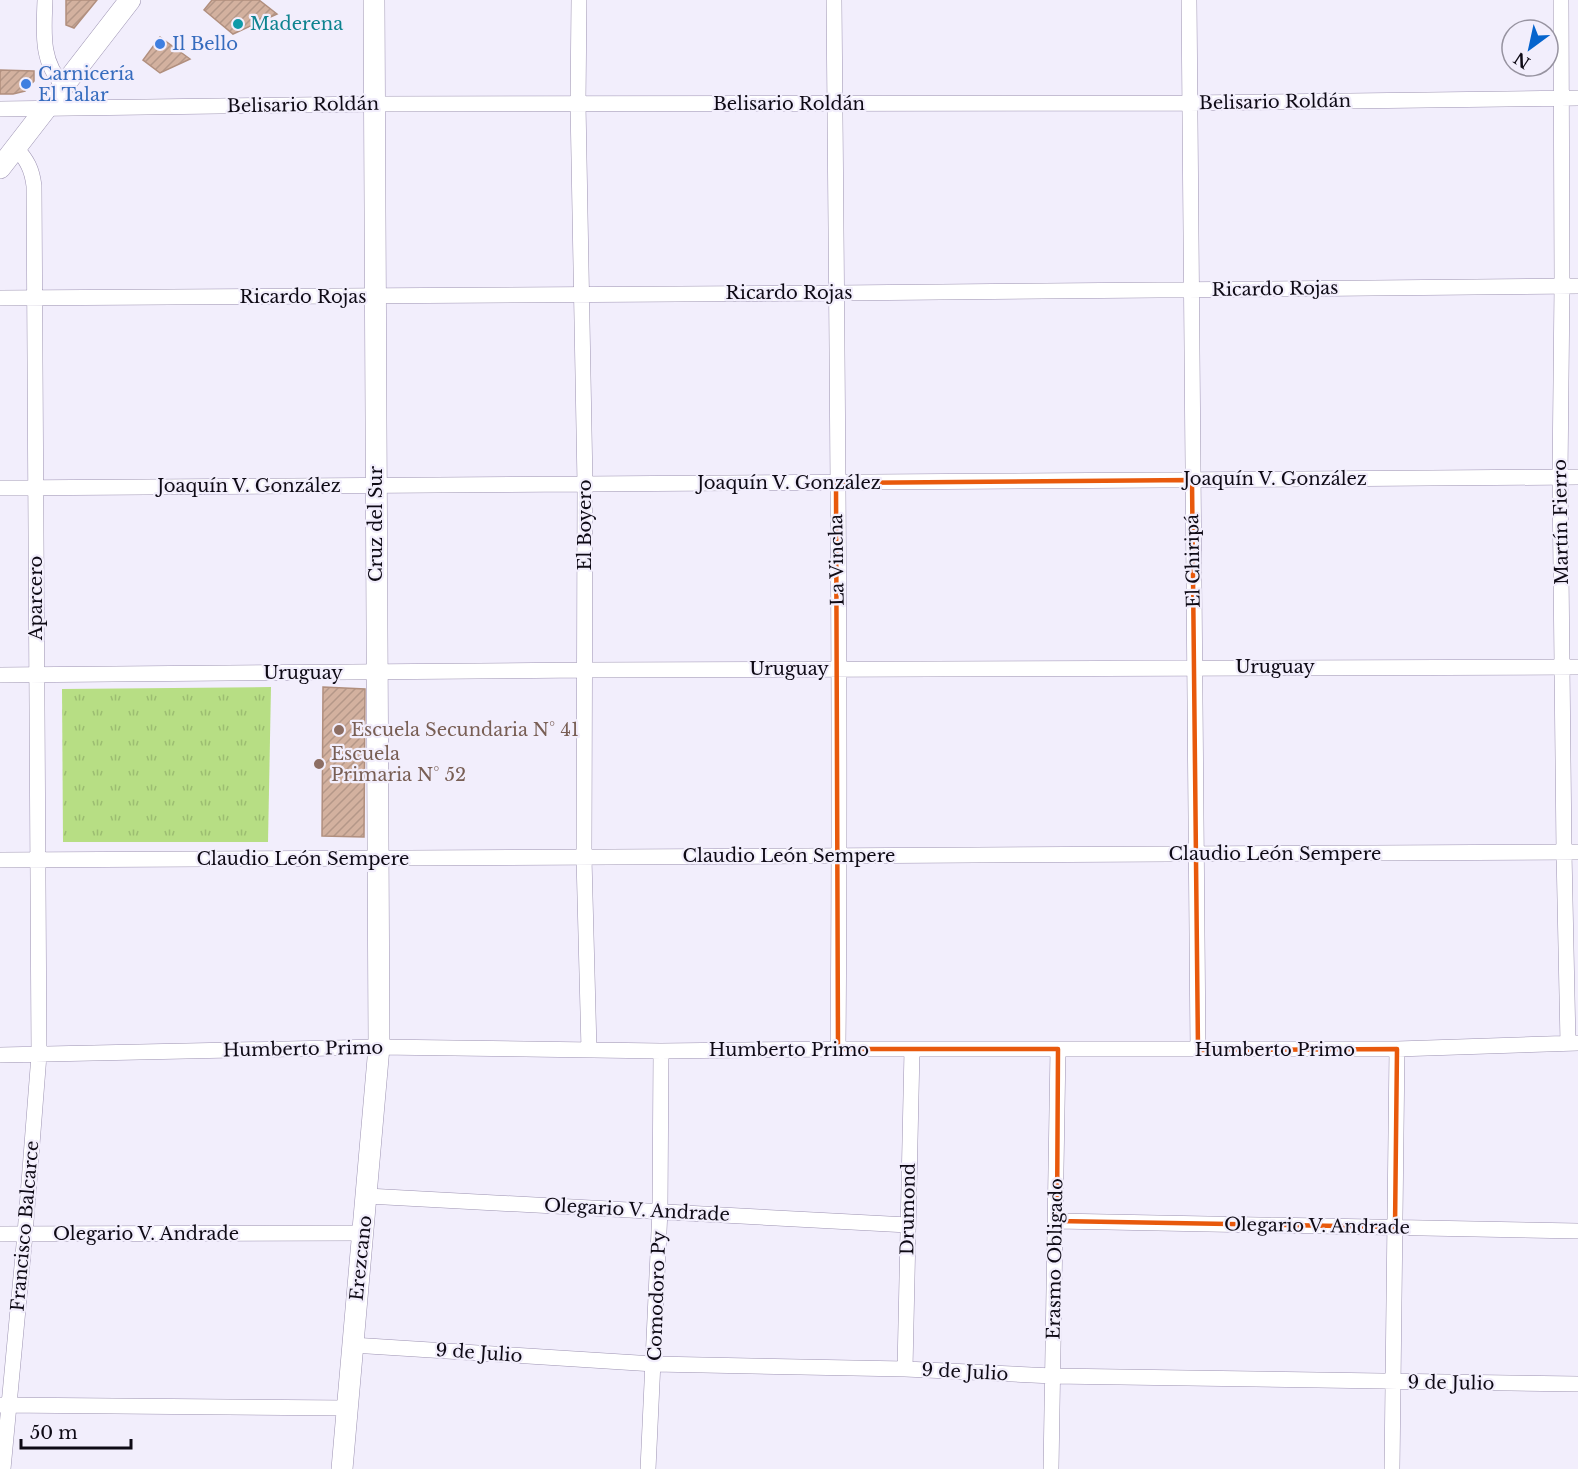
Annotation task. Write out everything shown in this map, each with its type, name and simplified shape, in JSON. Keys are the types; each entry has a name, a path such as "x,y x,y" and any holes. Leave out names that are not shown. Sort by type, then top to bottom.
{"street":[{"path":"45,0 45,52 49,66 56,78 64,85"},
{"path":"0,168 130,0"},
{"name":"Cruz del Sur","path":"374,0 379,1047"},
{"name":"El Boyero","path":"579,0 578,104 585,484 584,858 589,1050"},
{"name":"La Vincha","path":"834,0 838,293 836,483 840,856 838,1049"},
{"name":"El Chiripá","path":"1189,0 1198,1050"},
{"name":"Martín Fierro","path":"1561,0 1562,98 1570,286 1560,477 1571,667 1573,1043"},
{"name":"Belisario Roldán","path":"0,109 375,104 1189,103 1578,98"},
{"name":"Aparcero","path":"16,147 33,172 36,298 39,1055"},
{"name":"Ricardo Rojas","path":"0,298 1570,286"},
{"name":"Joaquín V. González","path":"0,488 1578,477"},
{"name":"Uruguay","path":"0,675 585,670 1571,667"},
{"name":"Claudio León Sempere","path":"0,860 1571,852"},
{"name":"Humberto Primo","path":"0,1055 379,1047 661,1051 1397,1050 1573,1043"},
{"name":"Erezcano","path":"342,1469 379,1047"},
{"name":"Erasmo Obligado","path":"1051,1469 1057,1221 1058,1049"},
{"name":"Drumond","path":"905,1369 912,1050"},
{"path":"1392,1469 1397,1050"},
{"name":"Comodoro Py","path":"648,1469 660,1210 661,1051"},
{"name":"Francisco Balcarce","path":"3,1469 4,1405 25,1234 39,1055"},
{"name":"Olegario V. Andrade","path":"367,1196 908,1225"},
{"name":"Olegario V. Andrade","path":"1057,1221 1578,1231"},
{"name":"Olegario V. Andrade","path":"0,1234 363,1233"},
{"name":"9 de Julio","path":"352,1345 654,1364 905,1369 1053,1376 1578,1384"},
{"path":"4,1405 346,1408"}],"highlighted area":[{"path":"1192,480 1198,1050 1397,1049 1395,1227 1057,1221 1058,1049 838,1049 836,483"}],"green space":[{"path":"271,687 268,842 63,842 62,689"}],"building":[{"path":"66,0 97,0 74,28 66,25"},
{"name":"Maderena","path":"212,0 259,0 277,14 233,34 204,10"},
{"path":"160,37 190,59 160,73 143,60"},
{"path":"0,70 34,71 34,81 25,91 0,94"},
{"path":"323,687 365,689 364,837 322,836"}],"place":[{"name":"Maderena","path":"238,24"},
{"name":"Il Bello","path":"160,44"},
{"name":"Carnicería El Talar","path":"26,84"},
{"name":"Escuela Secundaria N° 41","path":"339,730"},
{"name":"Escuela Primaria N° 52","path":"319,764"}]}
